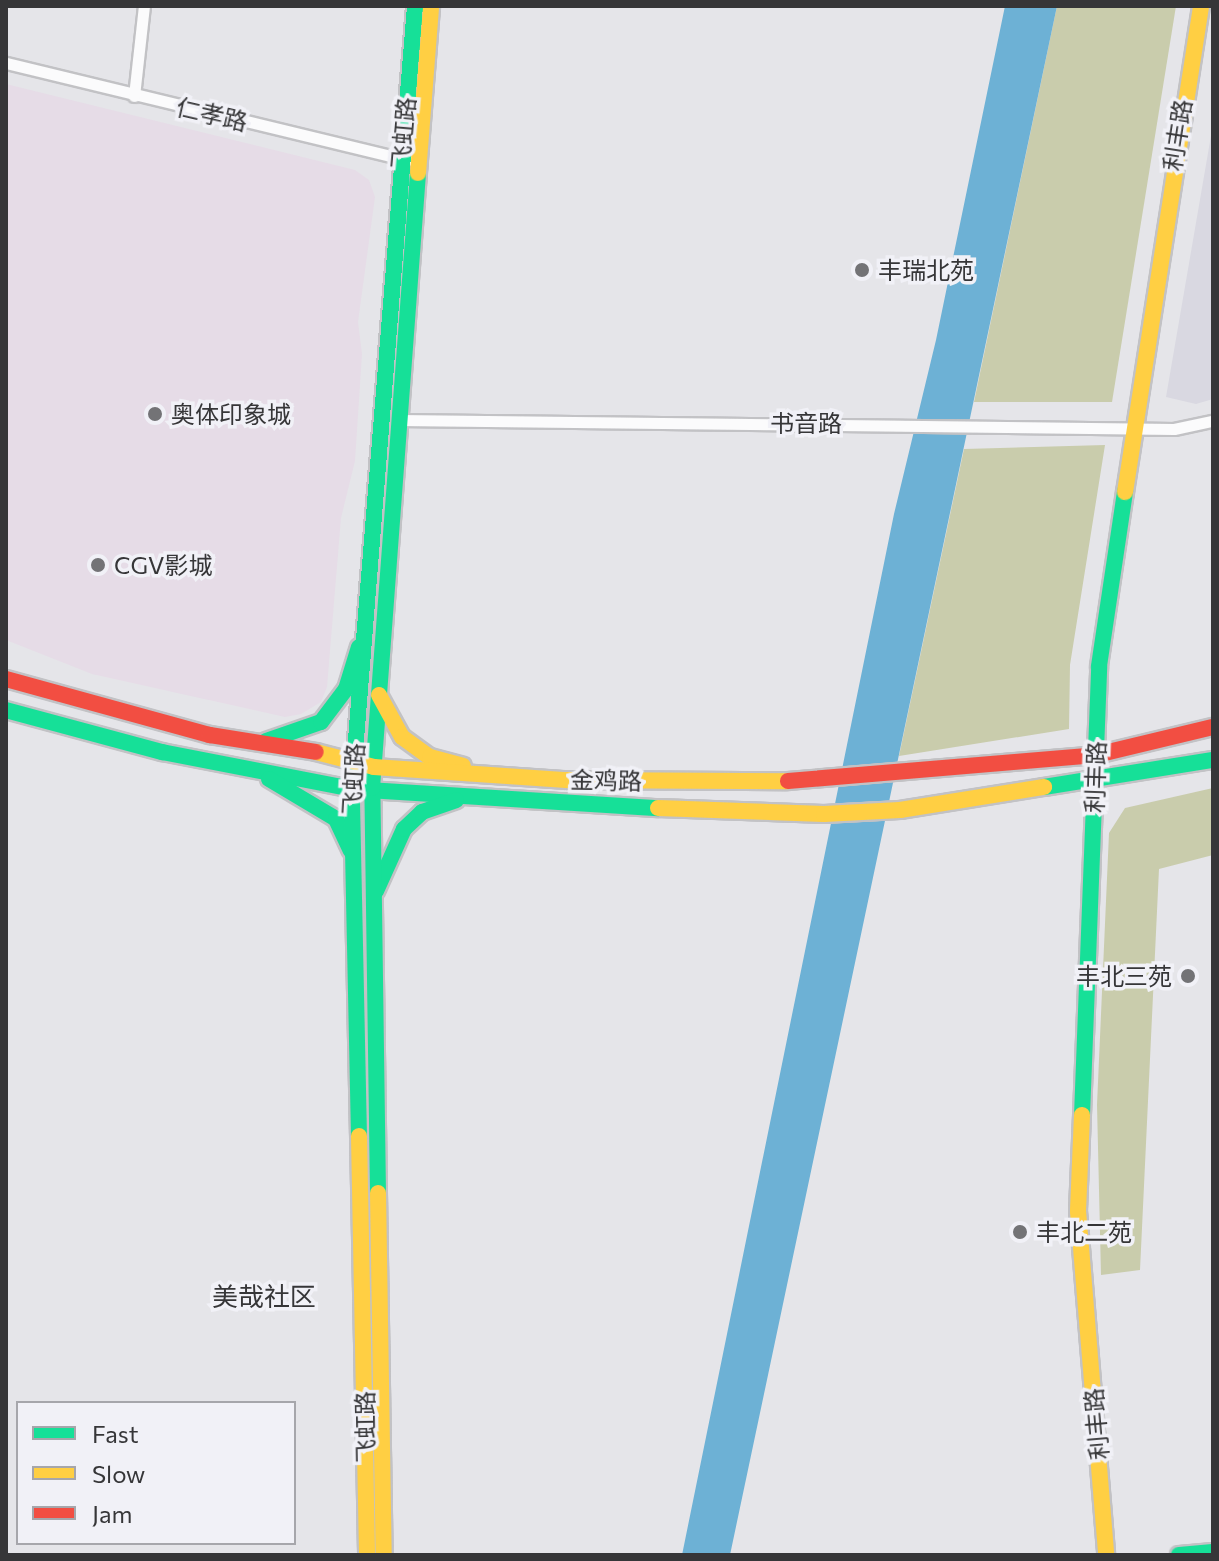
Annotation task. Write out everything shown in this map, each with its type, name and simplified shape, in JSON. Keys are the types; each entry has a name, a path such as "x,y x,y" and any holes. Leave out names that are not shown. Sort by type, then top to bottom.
{"main road":[{"name":"飞虹路","path":"367,1555 352,789 415,6"},
{"name":"飞虹路","path":"384,1555 371,903 372,788 376,687 431,6"},
{"name":"利丰路","path":"1106,1555 1078,1211 1099,666 1201,6"},
{"path":"260,743 309,728 336,705 364,630"},
{"name":"金鸡路","path":"6,679 92,706 260,743 353,758 374,767 499,776 828,781 1096,755 1213,727"},
{"path":"376,687 388,717 418,750 499,776"},
{"name":"金鸡路","path":"6,710 75,731 352,789 824,814 900,810 1095,783 1213,760"},
{"path":"246,769 320,806 336,819 351,851"},
{"path":"371,903 404,829 442,802 477,797"},
{"path":"1179,1555 1213,1552"}],"street":[{"path":"134,96 144,6"},
{"name":"仁孝路","path":"6,63 419,163"},
{"name":"书音路","path":"398,420 983,423 1135,425 1174,429 1213,421"}],"shaded area":[{"name":"奥体印象城","path":"6,84 355,170 369,180 375,197 358,322 362,354 355,461 341,518 327,687 321,702 301,714 285,717 92,674 6,640"},
{"path":"1213,124 1213,399 1196,404 1166,397"}],"green space":[{"path":"1057,6 1176,6 1112,402 974,402"},
{"path":"1105,445 1070,665 1069,729 899,756 964,449"},
{"path":"1213,788 1213,855 1159,869 1140,1270 1101,1275 1097,1105 1109,833 1125,808"}],"water":[{"path":"1005,6 1057,6 730,1555 682,1555 894,514 936,340"}],"traffic: fast":[{"path":"359,1136 352,789 415,6"},
{"path":"378,1193 372,788 418,173"},
{"path":"1082,1115 1099,666 1125,492"},
{"path":"266,741 321,722 346,689 359,647"},
{"path":"6,710 162,752 352,789 658,808"},
{"path":"1044,787 1213,760"},
{"path":"269,779 336,819 351,851"},
{"path":"376,891 404,829 422,812 456,800"},
{"path":"1179,1555 1213,1552"}],"traffic: slow":[{"path":"418,173 431,6"},
{"path":"1125,492 1201,6"},
{"path":"379,695 402,737 430,757 463,766"},
{"path":"316,752 374,767 567,780 788,781"},
{"path":"658,808 824,814 900,810 1044,787"},
{"path":"1082,1115 1078,1211 1106,1555"},
{"path":"359,1136 367,1555"},
{"path":"378,1193 384,1555"}],"traffic: jam":[{"path":"6,679 210,735 316,752"},
{"path":"788,781 1096,755 1213,727"}],"place":[{"name":"丰瑞北苑","path":"862,270"},
{"name":"奥体印象城","path":"155,414"},
{"name":"CGV影城","path":"98,565"},
{"name":"丰北三苑","path":"1188,976"},
{"name":"丰北二苑","path":"1020,1232"}],"district":[{"name":"美哉社区","path":"264,1296"}]}
